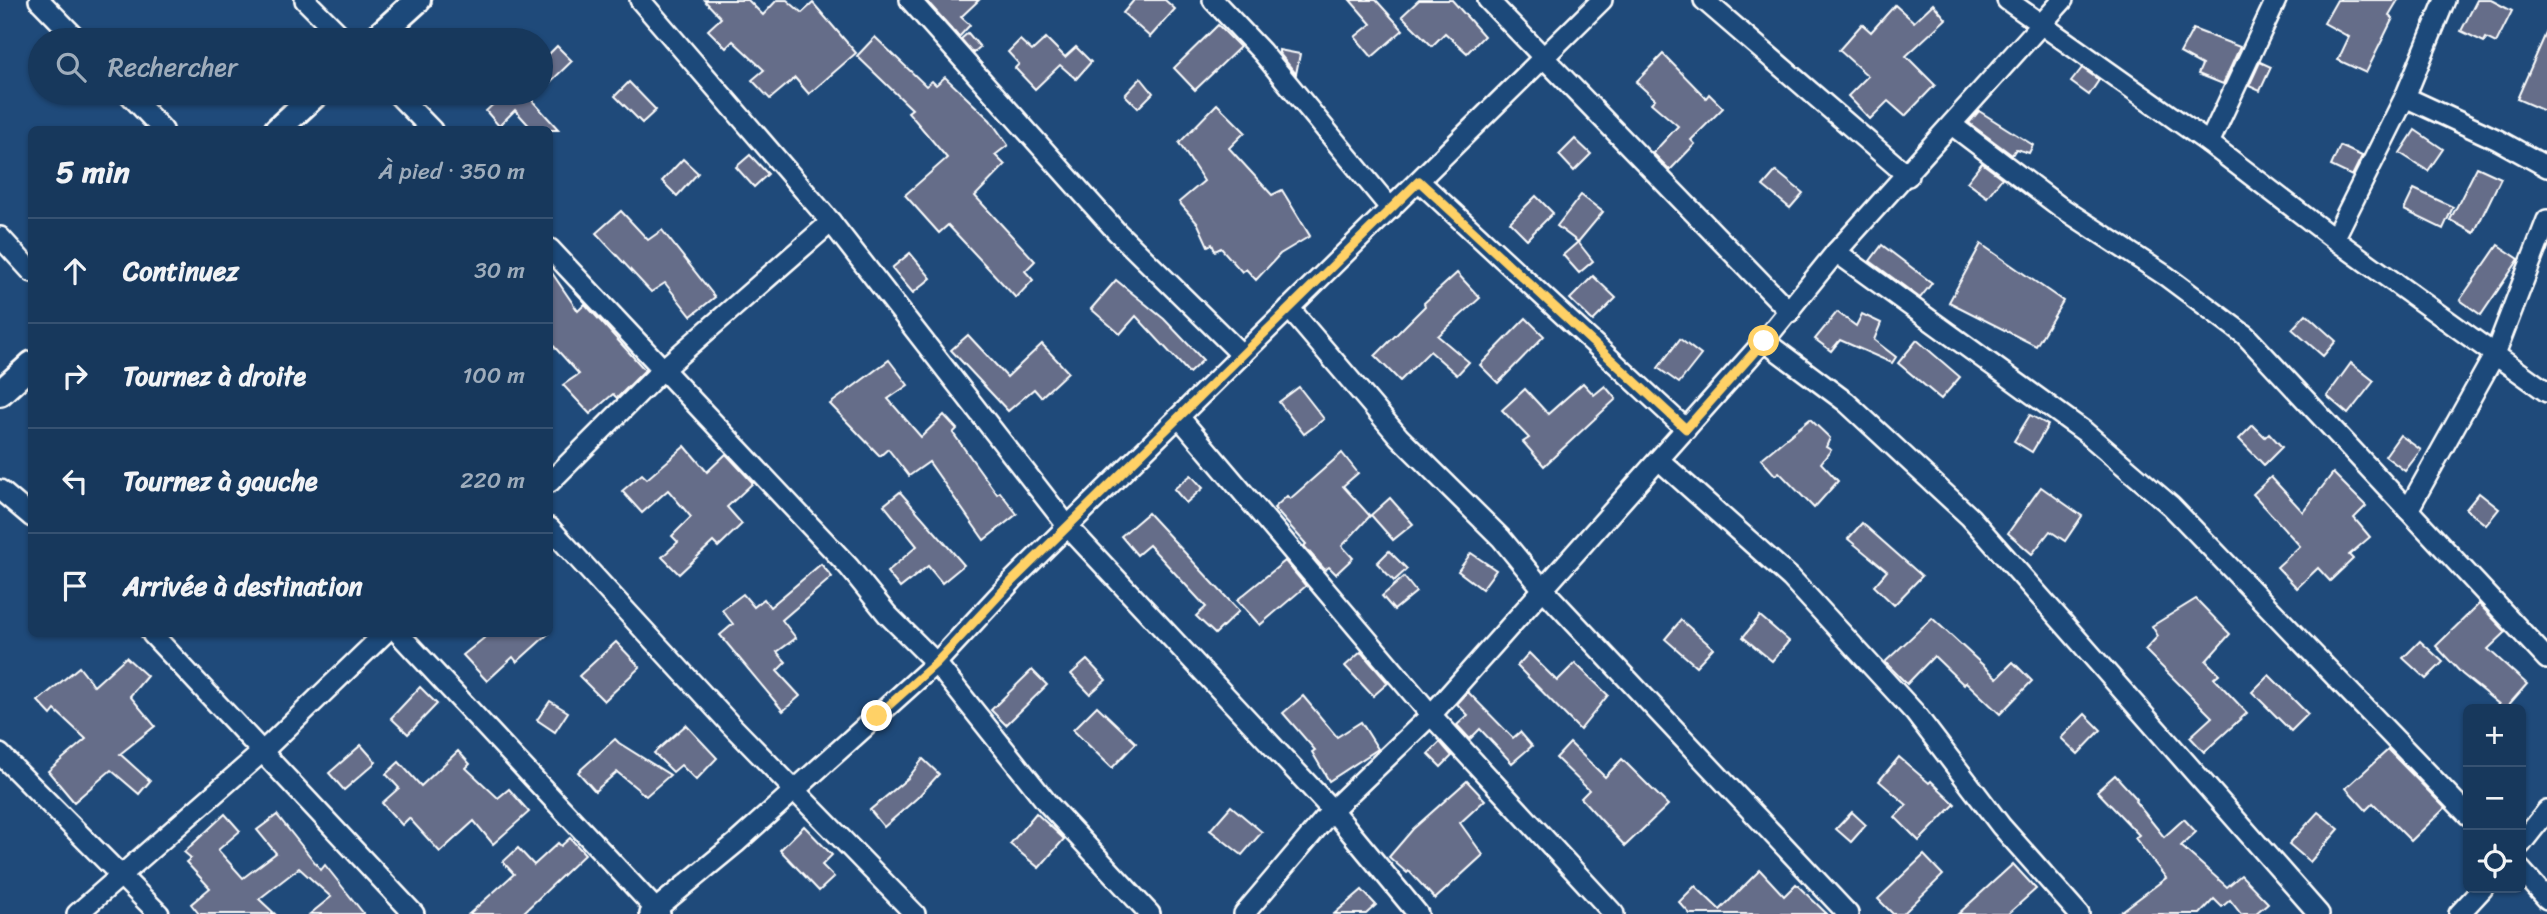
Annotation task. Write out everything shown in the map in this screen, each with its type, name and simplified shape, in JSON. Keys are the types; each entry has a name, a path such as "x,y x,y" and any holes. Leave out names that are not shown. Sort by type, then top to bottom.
{"street":[{"path":"39,0 66,28"},
{"path":"305,0 333,28"},
{"path":"387,28 418,0"},
{"path":"640,0 831,222 1069,528 1332,810 1418,914"},
{"path":"910,0 1117,232 1242,355"},
{"path":"1213,0 1262,52 1391,209"},
{"path":"1488,0 1546,56 1790,312"},
{"path":"402,637 655,913 936,663 1013,580 1069,528 1602,0"},
{"path":"1704,0 1908,176"},
{"path":"2007,0 2209,143 2334,239 2547,392"},
{"path":"1244,914 1332,810 1431,715 1790,312 1836,253 1908,176 2063,0"},
{"path":"2209,143 2276,0"},
{"path":"2334,239 2405,97 2445,0"},
{"path":"2405,97 2498,140 2547,167"},
{"path":"139,105 159,126"},
{"path":"281,126 304,105"},
{"path":"408,105 428,126"},
{"path":"1952,125 2059,206 2166,276 2245,335 2547,659"},
{"path":"1419,181 1686,429"},
{"path":"2409,510 2494,354 2547,220"},
{"path":"553,479 662,370 831,222"},
{"path":"0,237 28,268"},
{"path":"553,252 840,557 887,614 936,663 1048,804 1150,914"},
{"path":"1836,253 2085,432 2171,506 2463,810"},
{"path":"1289,309 1399,437 1501,538 1542,588 1848,914"},
{"path":"1764,341 1846,402 1970,517 2319,914"},
{"path":"0,393 28,368"},
{"path":"1179,417 1431,715 1614,914"},
{"path":"1659,460 1791,578 1915,713 2001,826 2079,914"},
{"path":"0,490 28,514"},
{"path":"553,531 730,724 915,914"},
{"path":"155,637 414,914"},
{"path":"77,914 261,753 381,637"},
{"path":"0,754 159,914"},
{"path":"2526,838 2547,811"},
{"path":"2526,876 2547,899"},
{"path":"2459,914 2478,893"}],"building":[{"path":"704,0 748,0 763,15 777,0 787,0 802,13 813,3 856,53 809,94 795,78 770,99 752,80 764,70 733,41 726,48 708,30 721,18"},
{"path":"926,0 979,0 961,17 970,25 959,37"},
{"path":"1134,0 1165,0 1175,9 1150,37 1123,13"},
{"path":"1350,0 1376,0 1403,30 1372,57 1355,37 1371,24"},
{"path":"1419,0 1452,0 1484,36 1467,53 1445,33 1432,46 1402,16"},
{"path":"2337,0 2398,0 2389,15 2393,18 2366,73 2338,60 2349,37 2324,23"},
{"path":"2477,0 2491,0 2512,11 2496,43 2486,38 2484,42 2461,31"},
{"path":"1933,4 1946,19 1906,56 1935,85 1905,116 1888,101 1870,119 1848,96 1868,76 1839,50 1862,24 1871,32 1895,5 1914,22"},
{"path":"1218,25 1240,47 1195,90 1174,68"},
{"path":"2193,29 2240,47 2223,84 2198,74 2202,65 2180,53"},
{"path":"2547,31 2547,112 2517,99"},
{"path":"968,33 980,47 973,53 961,39"},
{"path":"875,37 926,86 932,81 936,85 945,77 990,120 1008,145 995,155 1005,165 975,196 1035,261 1025,271 1033,280 1016,298 948,225 939,233 905,195 947,158 908,112 912,109 857,56"},
{"path":"1046,38 1065,57 1076,47 1091,62 1076,79 1060,65 1035,89 1015,68 1019,64 1008,52 1020,40 1032,51"},
{"path":"557,46 572,61 553,79 553,50"},
{"path":"1279,50 1300,54 1296,74 1279,53"},
{"path":"1663,54 1706,98 1709,94 1723,108 1691,140 1695,144 1670,170 1653,153 1678,126 1651,103 1655,99 1636,82"},
{"path":"2260,62 2271,67 2260,91 2249,86"},
{"path":"2082,68 2099,80 2089,95 2071,82"},
{"path":"1141,78 1153,93 1138,108 1125,95"},
{"path":"629,82 656,110 642,123 615,96"},
{"path":"1217,104 1245,132 1229,148 1272,195 1282,190 1310,236 1280,254 1256,280 1246,269 1242,272 1221,248 1215,251 1212,244 1208,246 1198,224 1179,202 1204,181 1179,143"},
{"path":"492,105 536,105 559,130 553,130 553,126 529,126 515,110 499,126 486,111"},
{"path":"1979,111 2033,145 2029,153 2016,149 2012,155 1969,123"},
{"path":"2415,130 2443,149 2428,171 2400,153"},
{"path":"1575,139 1591,154 1574,171 1559,155"},
{"path":"2340,146 2362,156 2352,176 2331,166"},
{"path":"750,155 768,174 754,187 736,167"},
{"path":"683,159 698,173 677,196 662,181"},
{"path":"1982,163 2002,178 1987,197 1967,182"},
{"path":"2477,167 2501,178 2474,233 2450,220"},
{"path":"1776,171 1803,193 1790,208 1763,186"},
{"path":"2414,189 2453,207 2443,229 2404,210"},
{"path":"1581,195 1603,212 1578,242 1557,226"},
{"path":"1536,196 1553,213 1527,239 1510,222"},
{"path":"621,211 648,240 662,230 715,297 691,316 665,283 651,292 596,233"},
{"path":"1578,242 1593,261 1579,273 1563,255"},
{"path":"1981,244 2063,301 2036,346 1949,302"},
{"path":"1882,245 1932,283 1920,298 1870,261"},
{"path":"2498,245 2519,259 2481,315 2460,300"},
{"path":"910,253 931,278 913,293 892,268"},
{"path":"1457,273 1480,298 1438,336 1469,362 1457,375 1430,351 1400,381 1375,356 1425,306 1424,303"},
{"path":"553,274 578,311 585,304 645,370 617,398 613,394 590,414 563,385 579,374 553,345"},
{"path":"1593,276 1616,298 1593,321 1570,299"},
{"path":"1116,280 1164,319 1203,360 1189,373 1136,316 1120,334 1091,309"},
{"path":"1837,312 1856,326 1862,314 1881,323 1874,340 1896,357 1892,363 1840,340 1831,351 1815,339"},
{"path":"2306,314 2336,341 2323,356 2292,329"},
{"path":"1526,318 1544,336 1498,383 1480,365"},
{"path":"968,335 1007,377 1042,344 1068,372 1041,397 1034,389 1008,411 951,350"},
{"path":"1680,339 1701,355 1679,383 1658,368"},
{"path":"1917,340 1960,377 1941,399 1898,363"},
{"path":"889,360 908,385 888,399 921,437 944,415 957,429 953,433 997,494 1000,492 1017,514 984,540 929,462 909,476 888,449 880,456 830,404"},
{"path":"2351,363 2374,381 2348,414 2327,396"},
{"path":"1583,383 1594,395 1605,386 1616,399 1544,466 1523,442 1529,438 1502,410 1525,389 1548,414"},
{"path":"1299,387 1324,419 1304,434 1279,402"},
{"path":"2030,415 2048,425 2032,452 2014,441"},
{"path":"1810,419 1830,438 1826,447 1831,450 1821,463 1838,481 1814,508 1779,472 1775,475 1761,459"},
{"path":"2253,425 2265,437 2269,433 2282,447 2264,465 2239,439"},
{"path":"2400,435 2421,450 2405,471 2385,456"},
{"path":"685,446 707,472 726,454 753,483 727,507 742,524 718,547 713,542 679,574 662,557 678,542 672,536 691,517 668,490 642,513 622,491 642,474 647,479"},
{"path":"1342,453 1358,473 1343,486 1370,516 1342,546 1353,558 1336,574 1329,567 1325,570 1274,508 1287,496 1290,499"},
{"path":"2333,473 2366,506 2354,518 2370,537 2349,555 2353,559 2330,581 2318,568 2297,588 2277,567 2300,546 2253,494 2271,477 2303,512"},
{"path":"1191,475 1203,488 1186,503 1174,489"},
{"path":"2041,487 2082,516 2065,541 2050,531 2032,554 2008,533"},
{"path":"900,492 964,565 942,583 928,566 900,588 887,572 917,546 884,505"},
{"path":"2479,493 2499,509 2486,525 2466,509"},
{"path":"1390,498 1413,524 1393,540 1371,515"},
{"path":"1148,513 1239,611 1215,634 1196,616 1206,607 1149,545 1137,555 1121,536"},
{"path":"1862,523 1922,576 1894,605 1874,586 1887,571 1848,539"},
{"path":"1389,551 1407,569 1394,581 1377,563"},
{"path":"1471,553 1496,570 1482,589 1458,571"},
{"path":"1285,561 1306,586 1260,625 1237,600"},
{"path":"821,564 832,577 782,620 796,638 777,652 786,662 777,671 800,696 783,711 720,635 733,624 722,610 743,594 754,607 764,599 770,607"},
{"path":"1404,577 1416,592 1394,610 1382,596"},
{"path":"2196,599 2230,634 2206,661 2219,674 2214,678 2247,713 2204,752 2190,737 2212,717 2145,650 2158,636 2152,626"},
{"path":"2479,604 2506,632 2488,649 2527,684 2509,704 2499,704 2462,674 2436,646"},
{"path":"1760,616 1789,641 1772,661 1743,637"},
{"path":"1932,618 1997,678 2013,662 2032,681 2000,714 1934,656 1907,684 1885,662"},
{"path":"1681,620 1713,648 1696,666 1665,639"},
{"path":"485,637 545,637 517,662 513,657 487,681 463,655"},
{"path":"2420,641 2443,662 2426,679 2403,658"},
{"path":"616,642 640,667 604,701 579,676"},
{"path":"1361,652 1388,683 1373,696 1345,666"},
{"path":"1529,653 1557,681 1575,663 1608,695 1580,730 1517,666"},
{"path":"126,657 147,676 130,696 155,726 120,754 150,781 139,794 111,770 74,802 48,771 86,739 55,710 51,715 38,701 79,667 94,686"},
{"path":"1087,660 1106,680 1090,694 1071,674"},
{"path":"1032,670 1047,685 1006,725 991,710"},
{"path":"2269,675 2308,714 2291,731 2252,692"},
{"path":"420,687 437,704 408,734 391,718"},
{"path":"1468,692 1513,738 1520,732 1532,746 1512,763 1480,729 1470,739 1457,725 1468,715 1457,704"},
{"path":"1303,696 1337,737 1361,722 1378,749 1329,781 1312,752 1315,750 1283,713"},
{"path":"550,701 568,712 555,732 537,720"},
{"path":"1097,706 1136,743 1112,768 1073,730"},
{"path":"2085,714 2101,730 2078,754 2061,738"},
{"path":"686,725 717,758 696,780 681,765 673,772 654,753"},
{"path":"615,739 670,775 646,796 617,772 595,791 578,772"},
{"path":"1440,742 1452,756 1441,767 1428,754"},
{"path":"1570,743 1605,777 1622,759 1668,805 1625,846 1581,798 1589,790 1556,758"},
{"path":"361,745 376,762 344,790 329,773"},
{"path":"2388,750 2445,808 2411,841 2373,803 2366,810 2346,788"},
{"path":"458,751 470,764 466,768 498,798 509,789 529,812 493,844 474,821 440,852 409,818 402,825 382,803 399,788 386,774 399,762 421,786"},
{"path":"1899,757 1929,783 1931,781 1955,804 1919,841 1895,817 1907,805 1879,781"},
{"path":"923,759 939,774 884,827 870,810 908,778"},
{"path":"2115,775 2137,799 2135,801 2164,837 2184,819 2196,832 2181,846 2227,887 2241,875 2268,903 2255,914 2241,914 2230,900 2222,907 2214,899 2200,914 2118,914 2166,878 2135,838 2139,835 2097,791"},
{"path":"1467,781 1485,800 1460,823 1483,855 1435,899 1409,871 1407,873 1389,857 1413,829"},
{"path":"1231,806 1262,832 1242,855 1210,830"},
{"path":"1852,812 1866,825 1851,842 1836,829"},
{"path":"2318,812 2339,829 2310,862 2289,844"},
{"path":"1036,813 1064,839 1039,868 1010,844"},
{"path":"225,814 240,831 218,850 243,878 276,853 257,830 277,815 321,870 325,865 364,914 310,914 331,897 299,868 259,899 275,914 199,914 191,904 210,888 186,862 191,858 184,852"},
{"path":"804,826 832,855 822,865 834,877 819,891 780,850"},
{"path":"570,838 585,854 522,914 469,914 514,874 503,862 518,848 534,865 558,843 561,846"},
{"path":"1924,855 1943,875 1903,914 1893,914 1878,899"},
{"path":"2013,864 2036,889 2008,914 1958,914"},
{"path":"1760,870 1784,896 1796,884 1827,914 1690,914 1679,902 1695,886 1720,910"},
{"path":"1362,890 1376,905 1366,914 1334,914"}],"route":[{"path":"877,716 936,663 1013,580 1069,528 1419,181 1686,429 1764,341"}]}
